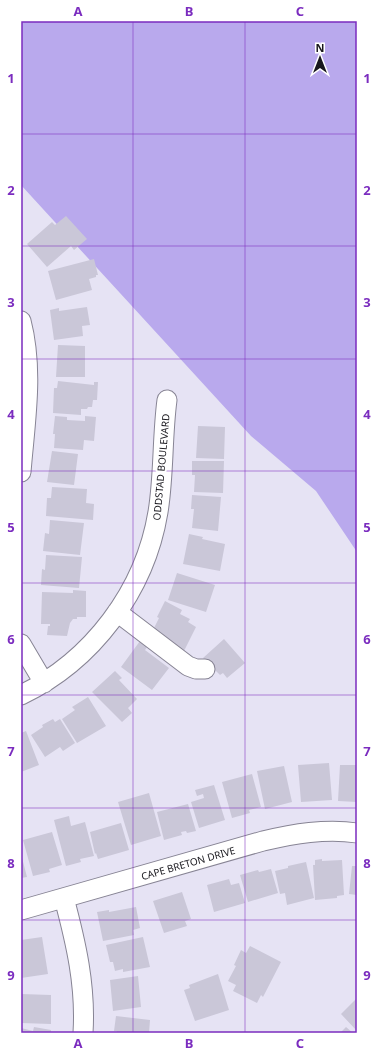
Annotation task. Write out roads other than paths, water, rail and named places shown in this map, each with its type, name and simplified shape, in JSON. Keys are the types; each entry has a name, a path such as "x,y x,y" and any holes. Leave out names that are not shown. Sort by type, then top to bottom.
{"street":[{"path":"21,321 26,342 29,384 21,472"},
{"name":"ODDSTAD BOULEVARD","path":"21,695 58,674 83,652 105,629 117,612 139,574 155,529 160,497 163,433 167,400"},
{"path":"117,612 188,666 196,669 205,669"},
{"path":"21,644 44,683"},
{"name":"CAPE BRETON DRIVE","path":"21,910 262,841 293,834 322,832 357,833"},
{"path":"64,898 79,960 83,987 83,1033"}]}
